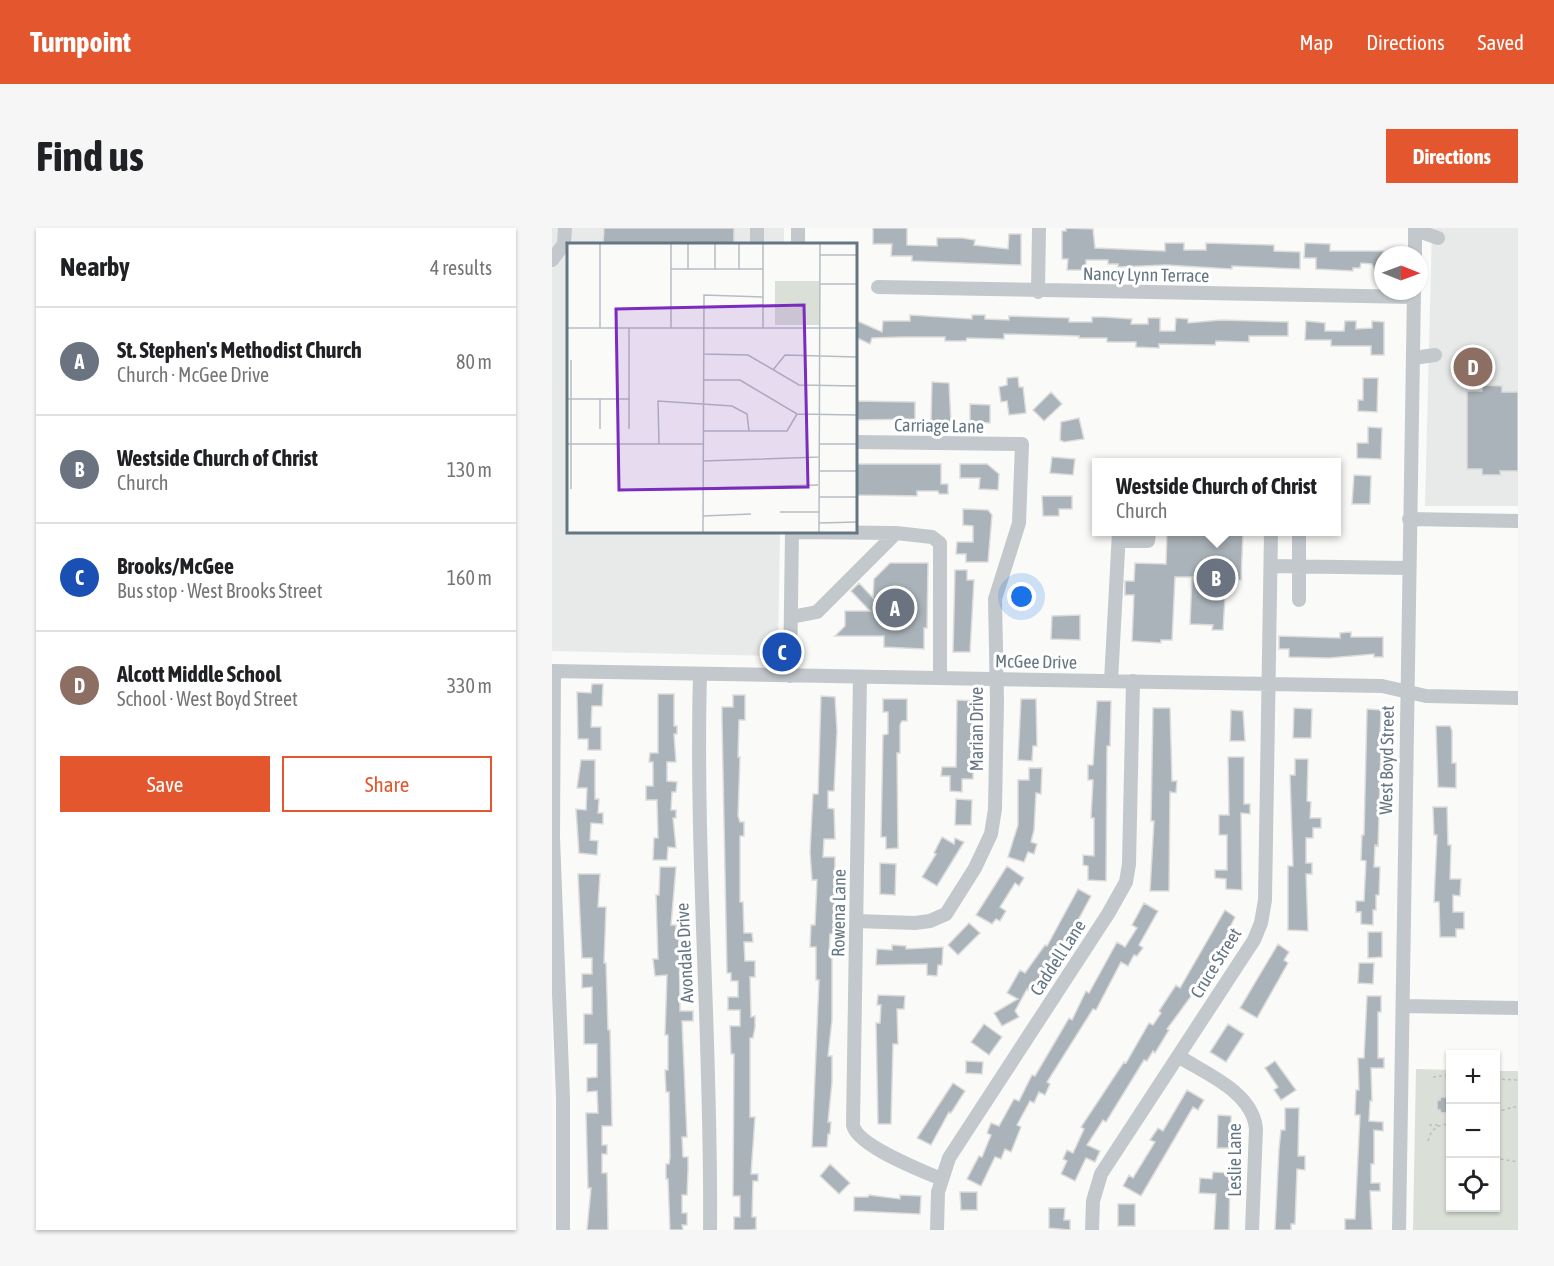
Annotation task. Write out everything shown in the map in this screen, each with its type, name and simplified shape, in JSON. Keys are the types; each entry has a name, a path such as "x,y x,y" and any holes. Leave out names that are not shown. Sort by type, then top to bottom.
{"street":[{"path":"552,260 564,244 565,228"},
{"path":"1038,291 1039,228"},
{"path":"1415,246 1415,229 1438,238"},
{"name":"Nancy Lynn Terrace","path":"878,287 1038,291 1374,294"},
{"name":"West Boyd Street","path":"1399,1230 1414,300"},
{"path":"1413,358 1435,355"},
{"name":"Carriage Lane","path":"856,442 1022,444"},
{"name":"Marian Drive","path":"857,921 915,922 939,918 953,906 987,844 993,824 995,599 1019,522 1022,444"},
{"path":"1409,519 1518,521"},
{"path":"790,676 792,532 896,533 932,537 940,543 940,678"},
{"path":"791,616 817,612 896,533"},
{"path":"1110,681 1119,536 1149,536"},
{"name":"Cruce Street","path":"1092,1230 1093,1201 1101,1174 1254,940 1261,923 1265,900 1271,536"},
{"path":"1299,536 1299,600"},
{"path":"1270,566 1408,568"},
{"path":"553,671 553,837 563,1098 563,1230"},
{"name":"McGee Drive","path":"553,671 1382,686 1426,696 1518,698"},
{"name":"Avondale Drive","path":"700,674 698,802 709,1063 710,1230"},
{"name":"Rowena Lane","path":"860,677 853,1125 865,1147 941,1179"},
{"name":"Caddell Lane","path":"937,1230 941,1179 949,1158 1102,923 1126,882 1130,855 1132,681"},
{"path":"1403,1006 1518,1008"},
{"name":"Leslie Lane","path":"1178,1056 1240,1096 1253,1114 1256,1129 1252,1230"}],"path":[{"path":"1434,1077 1446,1076"},
{"path":"1500,1079 1518,1080"},
{"path":"1500,1111 1518,1106"},
{"path":"1429,1125 1446,1124"},
{"path":"1428,1141 1430,1133 1439,1125"},
{"path":"1500,1158 1518,1162"}],"shaded area":[{"path":"552,228 784,228 784,243 567,243 567,532 780,532 778,650 770,656 552,651"},
{"path":"1432,228 1518,228 1518,506 1425,506"},
{"path":"1416,1069 1446,1070 1446,1212 1500,1212 1500,1071 1518,1071 1518,1230 1413,1230"}],"building":[{"path":"604,228 734,228 734,243 603,243"},
{"path":"873,228 907,228 907,245 937,246 937,238 962,238 975,240 974,245 1008,249 1009,234 1021,234 1021,265 912,261 912,256 891,256 892,244 873,244"},
{"path":"1066,228 1093,229 1095,248 1165,251 1165,243 1184,243 1184,250 1206,250 1206,243 1274,245 1274,251 1300,252 1300,269 1232,266 1232,269 1166,265 1118,267 1118,264 1108,264 1108,260 1086,260 1086,270 1067,270 1068,259 1062,259 1062,231 1066,231"},
{"path":"1305,243 1330,244 1330,251 1374,251 1374,269 1372,264 1361,263 1360,268 1353,268 1353,271 1316,269 1316,258 1304,258"},
{"path":"910,315 972,319 972,315 985,315 985,319 1009,320 1009,316 1069,318 1069,322 1092,322 1092,317 1104,317 1132,319 1131,324 1148,324 1148,318 1160,318 1160,331 1175,331 1176,318 1188,319 1188,323 1221,320 1288,322 1288,336 1249,336 1249,342 1216,341 1215,345 1159,344 1159,348 1136,347 1136,342 1107,342 1107,338 1079,338 1079,336 1004,334 1004,339 967,338 966,341 945,341 945,337 872,338 870,344 856,337 856,320 882,332 883,321 910,321"},
{"path":"1306,321 1325,323 1325,331 1344,331 1345,321 1356,321 1356,329 1372,328 1372,321 1384,322 1384,355 1371,355 1371,346 1331,346 1331,340 1305,340"},
{"path":"1018,377 1019,387 1023,387 1026,413 1009,415 1007,401 1001,402 999,387 1007,385 1007,378"},
{"path":"1363,378 1378,378 1377,412 1358,411 1358,400 1363,400"},
{"path":"932,382 949,383 951,423 931,422"},
{"path":"1482,385 1502,386 1502,392 1518,392 1518,471 1500,471 1501,475 1482,475 1482,469 1467,469 1467,391 1482,391"},
{"path":"1051,392 1062,404 1044,421 1033,410"},
{"path":"856,401 915,402 915,419 856,420"},
{"path":"970,404 990,405 990,423 970,422"},
{"path":"1079,418 1084,439 1064,442 1060,440 1061,422"},
{"path":"1368,427 1382,428 1381,459 1357,458 1357,443 1368,443"},
{"path":"1052,457 1075,459 1073,475 1050,473"},
{"path":"856,464 941,464 941,484 948,484 948,494 939,494 938,491 917,491 917,496 856,495"},
{"path":"960,464 987,464 999,474 998,490 979,489 980,478 960,478"},
{"path":"1354,475 1371,476 1370,504 1352,504"},
{"path":"1042,496 1072,496 1072,509 1059,509 1059,516 1043,516"},
{"path":"963,509 988,510 992,515 988,562 966,562 966,554 956,554 957,542 973,542 973,526 963,525"},
{"path":"1167,536 1243,536 1241,580 1226,580 1223,630 1212,630 1213,625 1190,624 1192,577 1175,577 1172,640 1161,640 1161,643 1132,641 1134,595 1125,595 1125,581 1134,581 1135,563 1166,564"},
{"path":"890,563 928,563 927,628 924,628 924,649 884,647 884,636 835,636 845,626 845,611 870,611 851,591 859,583 873,598 874,579"},
{"path":"955,570 967,570 967,580 974,580 970,652 953,652"},
{"path":"1080,615 1080,640 1051,639 1052,616"},
{"path":"1351,632 1351,637 1383,637 1383,657 1374,657 1374,654 1329,658 1289,657 1289,649 1279,649 1279,636 1340,638 1340,633"},
{"path":"592,684 603,684 602,706 592,706 591,727 601,727 601,750 588,750 588,739 578,739 577,692 591,693"},
{"path":"658,694 674,694 674,726 677,726 677,734 674,734 676,762 667,762 667,781 677,782 676,792 672,792 671,810 676,810 676,818 673,818 676,848 668,847 667,860 653,860 654,838 658,838 657,800 646,800 646,786 653,786 653,762 649,762 650,753 658,753"},
{"path":"733,695 745,695 745,720 739,720 738,757 740,757 738,816 740,822 744,822 744,836 740,836 740,902 743,902 744,933 752,933 753,942 744,942 745,961 755,961 755,977 750,977 751,1017 755,1016 755,1027 753,1038 750,1038 750,1117 755,1117 751,1174 758,1174 758,1181 753,1181 752,1217 756,1217 756,1229 750,1230 734,1230 734,1217 740,1217 740,1196 733,1196 734,1054 731,1054 730,1026 740,1026 740,1010 728,1010 728,997 738,997 738,981 731,981 731,973 727,973 722,720 722,707 733,707"},
{"path":"821,696 835,697 837,731 834,791 828,791 828,808 834,809 835,839 824,839 823,857 835,857 834,934 830,934 829,955 832,955 832,1020 828,1056 832,1056 832,1082 828,1122 831,1122 827,1147 812,1147 819,980 816,980 816,947 810,947 811,925 815,925 817,880 812,880 810,852 813,794 818,794"},
{"path":"883,699 907,699 907,721 902,721 900,725 900,753 897,753 898,848 886,849 886,837 881,837 883,735 888,734 888,712 883,712"},
{"path":"1021,699 1036,699 1037,746 1033,746 1032,761 1018,760"},
{"path":"957,700 974,701 973,779 962,779 962,792 950,791 950,776 941,776 942,767 956,767"},
{"path":"1097,701 1111,701 1110,746 1107,746 1106,881 1088,880 1088,866 1083,865 1083,855 1094,856 1094,818 1091,818 1093,780 1088,780 1088,765 1093,765"},
{"path":"1153,708 1170,708 1172,781 1177,781 1176,793 1170,792 1169,891 1150,891 1154,821 1151,821"},
{"path":"1294,708 1312,709 1311,738 1293,738"},
{"path":"1367,709 1381,710 1380,739 1388,739 1388,748 1381,747 1378,846 1375,845 1374,867 1380,867 1379,895 1376,895 1376,910 1373,910 1373,925 1361,924 1361,912 1356,912 1356,901 1364,901 1366,861 1361,860 1362,835 1364,835"},
{"path":"1231,710 1243,711 1245,741 1230,741"},
{"path":"1436,726 1450,726 1452,731 1452,763 1456,763 1456,788 1438,787"},
{"path":"1228,757 1244,757 1244,804 1250,804 1250,814 1241,813 1242,890 1226,889 1226,879 1215,878 1215,870 1227,870 1227,835 1219,835 1219,815 1229,815"},
{"path":"1295,759 1308,759 1307,801 1311,802 1310,818 1321,818 1321,828 1313,828 1313,838 1306,838 1306,863 1312,863 1312,874 1306,874 1308,931 1288,930 1288,866 1293,866 1290,775 1295,775"},
{"path":"581,760 595,760 595,799 599,799 598,813 603,813 603,824 591,823 590,840 598,841 597,855 579,853 576,809 586,810 587,788 577,788"},
{"path":"1029,768 1042,768 1041,794 1036,793 1031,842 1037,844 1034,854 1028,852 1024,862 1008,857 1018,825 1018,780 1029,780"},
{"path":"956,799 972,800 971,825 955,825"},
{"path":"1433,807 1447,807 1448,845 1451,845 1450,879 1461,879 1460,896 1453,895 1453,912 1464,912 1464,929 1456,929 1456,937 1440,937 1439,902 1434,902 1437,835 1434,835"},
{"path":"942,837 954,844 955,838 964,842 937,886 922,877 936,854 934,853"},
{"path":"880,863 896,864 895,895 880,894"},
{"path":"1007,866 1024,878 1019,886 1015,883 1000,907 1006,911 1000,921 996,919 992,924 976,915"},
{"path":"660,867 676,867 671,925 676,925 676,931 679,931 680,1011 693,1011 693,1021 682,1021 687,1137 682,1137 683,1157 688,1157 687,1195 682,1195 682,1213 687,1213 687,1225 682,1225 683,1230 670,1230 668,1179 666,1179 666,1164 669,1164 670,1157 669,1092 666,1092 665,1070 668,1070 668,1035 665,1035 667,975 655,976 653,959 658,959 656,895 659,895"},
{"path":"578,874 600,874 598,907 606,907 604,963 606,963 608,1030 610,1030 612,1126 602,1126 602,1145 607,1145 607,1154 602,1154 602,1173 607,1173 608,1230 587,1230 591,1188 588,1188 586,1113 598,1113 597,1091 587,1092 587,1078 597,1077 597,1044 584,1044 584,1014 592,1014 592,987 582,988 582,974 592,974 592,958 582,958"},
{"path":"1078,889 1091,896 1062,950 1032,992 1027,989 1015,1011 1019,1017 1002,1026 994,1013 1018,999 1007,993 1020,970 1025,973 1045,945 1047,946"},
{"path":"1144,903 1158,911 1139,945 1143,948 1137,956 1134,955 1128,966 1121,962 1096,1010 1093,1009 1047,1082 1050,1084 1045,1095 1039,1092 1034,1103 1030,1101 1017,1125 1021,1127 1011,1152 1005,1149 1001,1159 995,1157 981,1186 967,1179 979,1156 982,1157 991,1135 987,1133 991,1123 999,1126 1014,1099 1019,1101 1032,1075 1035,1076 1069,1018 1072,1020 1086,991 1089,993 1117,942 1125,947 1137,928 1132,925"},
{"path":"1225,910 1235,917 1227,934 1230,936 1223,946 1221,945 1200,984 1167,1029 1169,1030 1155,1053 1153,1051 1147,1061 1144,1060 1106,1122 1103,1120 1087,1145 1100,1151 1095,1162 1086,1158 1075,1181 1061,1174 1067,1161 1063,1159 1067,1150 1073,1153 1084,1129 1081,1127 1124,1062 1126,1063 1149,1023 1153,1025 1176,985 1180,988"},
{"path":"969,923 980,933 958,955 948,945"},
{"path":"1368,932 1382,932 1382,957 1368,958"},
{"path":"1278,944 1289,952 1284,960 1288,963 1257,1018 1240,1008"},
{"path":"892,945 906,946 906,949 943,947 942,965 938,965 937,976 927,975 927,964 876,965 877,949 892,950"},
{"path":"1359,963 1374,963 1373,984 1358,983"},
{"path":"878,995 905,996 904,1009 897,1009 898,1044 893,1044 891,1124 878,1124 876,1023 880,1023 881,1005 877,1005"},
{"path":"1367,996 1381,996 1381,1012 1378,1012 1378,1058 1384,1058 1384,1068 1371,1068 1372,1101 1370,1101 1369,1121 1383,1122 1383,1131 1374,1130 1374,1164 1371,1164 1371,1183 1380,1183 1380,1191 1370,1191 1372,1230 1345,1230 1345,1219 1355,1219 1360,1115 1355,1115 1356,1090 1359,1090 1358,1058 1364,1058"},
{"path":"984,1024 1002,1037 989,1055 971,1042"},
{"path":"1228,1024 1244,1034 1226,1062 1210,1052"},
{"path":"966,1061 983,1062 982,1074 966,1073"},
{"path":"1275,1061 1296,1090 1281,1100 1274,1090 1278,1087 1265,1068"},
{"path":"953,1083 965,1091 951,1113 949,1112 931,1145 917,1138"},
{"path":"1187,1090 1204,1100 1198,1110 1193,1107 1141,1196 1123,1186 1129,1175 1133,1178 1155,1142 1150,1140 1158,1128 1163,1131"},
{"path":"1440,1097 1446,1097 1446,1113 1440,1113 1440,1110 1437,1110 1437,1100 1440,1100"},
{"path":"1285,1108 1299,1108 1298,1156 1305,1156 1305,1170 1297,1169 1295,1224 1291,1224 1291,1230 1275,1230 1279,1149 1281,1130 1285,1130"},
{"path":"1218,1115 1231,1116 1231,1148 1217,1148"},
{"path":"830,1164 850,1183 839,1194 820,1176"},
{"path":"1213,1172 1230,1173 1229,1230 1214,1230 1216,1194 1199,1193 1200,1178 1212,1179"},
{"path":"960,1192 977,1192 977,1210 961,1210"},
{"path":"869,1195 900,1199 900,1195 921,1196 920,1214 854,1211 854,1197 868,1197"},
{"path":"1118,1204 1135,1204 1135,1226 1118,1226"},
{"path":"1049,1208 1065,1208 1064,1220 1070,1220 1070,1230 1049,1228"}],"place":[{"name":"Alcott Middle School","path":"1473,367"},
{"name":"Westside Church of Christ","path":"1216,578"},
{"name":"St. Stephen's Methodist Church","path":"895,608"},
{"name":"Brooks/McGee","path":"782,652"}]}
